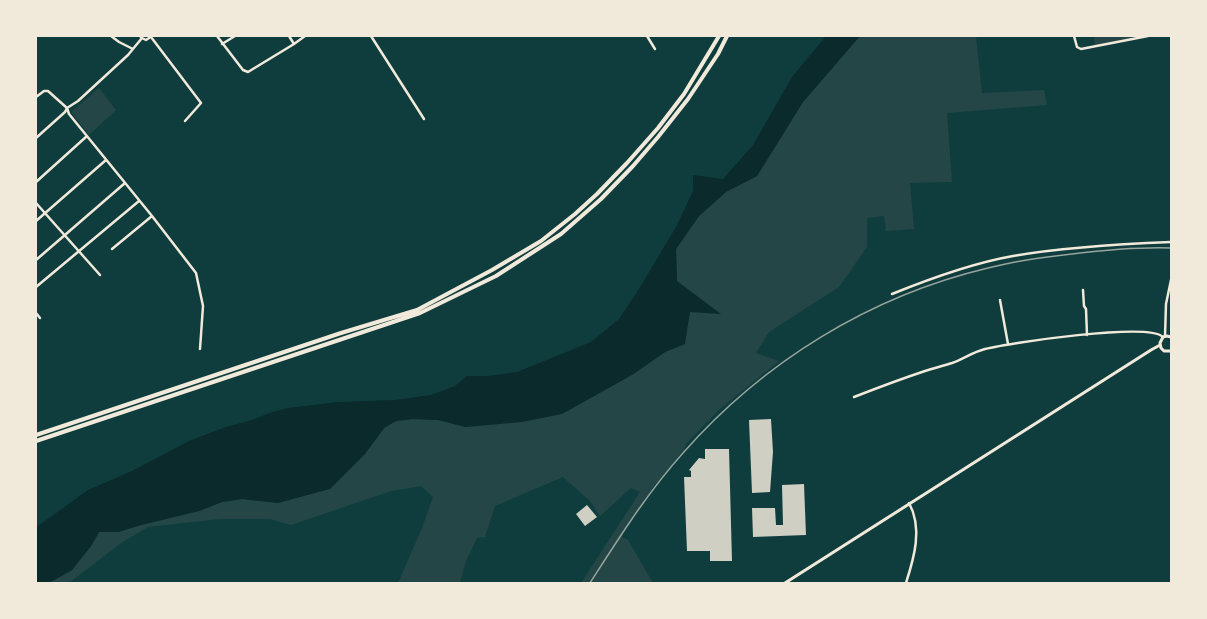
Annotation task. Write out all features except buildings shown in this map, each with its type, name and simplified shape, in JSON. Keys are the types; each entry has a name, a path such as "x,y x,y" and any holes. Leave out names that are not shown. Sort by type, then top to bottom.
{"highway":[{"path":"36,435 417,310 492,270 541,240 575,214 602,189 658,128 684,94 719,36"},
{"path":"36,441 420,313 496,276 561,234 602,199 658,137 688,99 718,54 727,36"}],"street":[{"path":"111,36 133,49"},
{"path":"217,36 243,70 248,72 305,36"},
{"path":"222,44 235,36"},
{"path":"288,36 294,44"},
{"path":"371,36 424,119"},
{"path":"647,36 655,49"},
{"path":"1074,36 1077,47 1081,49 1148,36"},
{"path":"36,138 133,49 141,37 146,40 151,37 201,103 185,121"},
{"path":"36,97 44,91 48,92 67,108 68,114 152,216 196,273 203,306 200,349"},
{"path":"36,182 87,136"},
{"path":"36,221 106,160"},
{"path":"36,260 125,183"},
{"path":"36,287 139,200"},
{"path":"36,203 100,275"},
{"path":"112,249 152,216"},
{"path":"892,294 915,284 1012,256 1090,247 1171,242"},
{"path":"786,582 1160,345 1160,341 1164,337 1166,304 1171,280"},
{"path":"1083,290 1084,306 1086,309 1087,335"},
{"path":"1000,300 1008,344"},
{"path":"36,313 40,318"},
{"path":"854,397 925,371 955,362 977,352 1008,344 1035,340 1131,332 1160,334 1164,337 1171,337"},
{"path":"1160,345 1164,351 1171,351"},
{"path":"906,583 910,572 917,534 914,513 909,503"}],"shaded area":[{"path":"826,36 860,36 803,102 757,176 726,192 699,216 676,249 677,281 721,314 690,312 685,344 665,352 632,375 562,414 522,422 466,427 438,420 412,419 396,421 384,428 365,454 330,489 278,503 242,499 222,502 199,511 118,532 99,532 91,546 72,570 49,583 36,583 36,527 88,490 132,471 189,441 226,427 288,408 338,402 395,400 431,395 455,386 467,376 488,376 517,372 591,342 619,319 639,289 676,227 693,191 693,175 723,179 753,145 792,77"},
{"path":"860,36 976,36 982,93 1044,90 1047,105 947,113 952,182 910,183 914,229 886,231 884,216 867,218 867,247 839,287 769,332 756,353 779,361 720,409 685,445 685,448 650,491 624,529 622,537 628,540 653,583 581,583 640,492 631,488 600,516 590,501 563,477 495,506 485,537 477,538 466,561 460,583 398,583 422,528 433,497 421,486 391,491 291,525 270,519 220,519 148,527 121,543 69,583 49,583 72,570 91,546 99,532 118,532 199,511 222,502 242,499 278,503 365,454 384,428 396,421 412,419 438,420 466,427 632,375 665,352 685,344 677,281 676,249 699,216 726,192 757,176 803,102"},
{"path":"1094,36 1135,36 1135,39 1095,47"},
{"path":"99,88 116,110 89,135 71,112"}],"railway":[{"path":"590,583 645,500 683,453 714,420 748,390 784,362 821,337 861,315 902,296 944,280 988,268 1051,256 1134,248 1171,248"}]}
